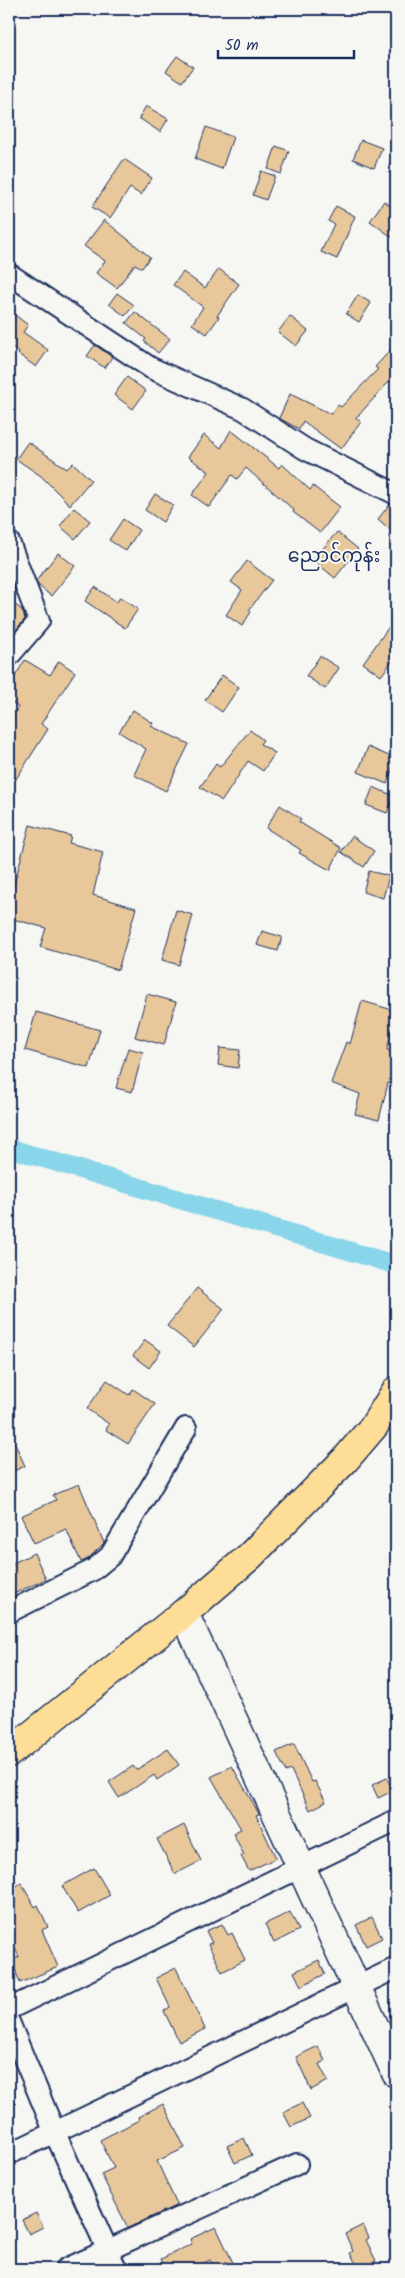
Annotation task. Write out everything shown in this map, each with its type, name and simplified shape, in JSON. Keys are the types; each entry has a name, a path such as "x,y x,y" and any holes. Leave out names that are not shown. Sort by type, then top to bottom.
{"highway":[{"path":"9,1753 184,1613 250,1556 345,1460 374,1426 396,1391"}],"street":[{"path":"9,274 151,368 243,409 305,449 396,494"},
{"path":"9,542 39,621 9,656"},
{"path":"9,1612 93,1570 110,1556 186,1428"},
{"path":"184,1613 396,2073"},
{"path":"9,2009 396,1821"},
{"path":"9,2154 396,1968"},
{"path":"9,2022 55,2133 116,2269"},
{"path":"66,2269 297,2164"}],"building":[{"path":"177,56 193,67 182,82 166,71"},
{"path":"146,106 168,119 160,132 139,118"},
{"path":"206,127 233,137 222,169 195,159"},
{"path":"361,140 382,148 374,168 353,159"},
{"path":"276,146 289,151 281,174 268,169"},
{"path":"124,159 152,178 141,195 130,188 110,218 92,207"},
{"path":"261,171 275,176 266,200 253,195"},
{"path":"384,201 396,210 396,240 370,221"},
{"path":"336,206 355,216 337,259 321,252 334,224 328,221"},
{"path":"104,220 150,257 142,268 135,264 117,288 96,273 105,261 84,246"},
{"path":"219,269 239,284 207,334 192,324 203,307 173,285 183,272 205,288"},
{"path":"117,293 134,305 125,316 109,304"},
{"path":"358,295 371,303 359,322 346,314"},
{"path":"135,312 170,339 158,353 144,341 146,339 126,323"},
{"path":"15,315 28,325 23,332 48,350 36,367 18,354 19,352 11,346 9,349 9,322"},
{"path":"290,316 308,331 296,346 278,332"},
{"path":"396,344 396,374 356,418 361,422 341,449 303,421 299,429 279,418 290,394 331,414 338,405 341,407 378,369 375,367"},
{"path":"95,345 112,357 105,368 87,356"},
{"path":"127,377 146,391 133,409 114,395"},
{"path":"231,430 279,468 282,464 310,490 313,486 340,507 320,533 293,512 294,510 246,468 237,479 232,475 209,507 192,495 209,472 188,457 204,435 221,448"},
{"path":"28,442 67,469 73,463 91,480 70,505 41,476 16,459"},
{"path":"155,494 173,505 163,522 145,510"},
{"path":"390,504 396,506 396,535 378,519"},
{"path":"74,508 90,521 75,539 60,526"},
{"path":"123,519 139,530 126,551 109,540"},
{"path":"337,532 358,549 335,578 313,560"},
{"path":"58,553 75,566 51,596 36,581"},
{"path":"247,561 272,580 249,610 251,612 242,626 226,615 242,590 231,582"},
{"path":"95,587 117,602 120,597 138,609 125,628 85,601"},
{"path":"9,600 22,610 25,619 9,638"},
{"path":"396,617 396,656 381,676 363,663"},
{"path":"320,656 339,668 325,689 306,676"},
{"path":"25,660 50,675 59,661 75,672 41,724 48,729 9,790 9,748 15,738 9,734 9,722 18,707 9,700 9,686"},
{"path":"222,675 239,687 222,712 205,700"},
{"path":"133,710 153,723 151,726 189,744 166,791 134,775 146,749 119,732"},
{"path":"250,730 263,740 260,744 275,753 263,771 248,761 222,801 200,787 216,764 220,767"},
{"path":"368,747 396,759 387,784 358,772"},
{"path":"373,787 394,796 387,813 366,805"},
{"path":"280,805 301,819 299,822 341,848 330,870 299,853 301,850 266,828"},
{"path":"30,825 71,836 69,843 103,852 93,895 136,908 118,970 40,947 46,928 9,918 9,903"},
{"path":"352,836 374,851 364,867 341,852"},
{"path":"369,871 389,876 383,898 363,892"},
{"path":"176,910 193,915 179,965 162,960"},
{"path":"262,931 282,937 278,951 257,945"},
{"path":"147,994 176,1002 164,1045 135,1037"},
{"path":"362,1001 396,1011 387,1050 396,1052 396,1085 388,1083 379,1120 355,1114 360,1094 331,1083 346,1042 350,1044"},
{"path":"36,1012 100,1030 89,1068 25,1050"},
{"path":"128,1048 143,1052 132,1092 116,1088"},
{"path":"220,1048 240,1050 238,1068 218,1065"},
{"path":"197,1288 224,1309 194,1347 167,1326"},
{"path":"145,1340 161,1351 149,1368 133,1356"},
{"path":"107,1380 129,1395 133,1389 155,1404 128,1444 106,1430 109,1424 87,1409"},
{"path":"9,1430 25,1466 9,1473"},
{"path":"79,1484 104,1543 88,1559 81,1562 66,1529 34,1543 21,1516 56,1500 53,1495"},
{"path":"34,1553 46,1579 9,1596 9,1565"},
{"path":"294,1744 312,1782 315,1781 326,1802 310,1810 291,1770 286,1772 276,1752"},
{"path":"168,1749 179,1765 157,1780 154,1775 119,1798 109,1782 133,1766 136,1770"},
{"path":"232,1766 259,1814 256,1815 276,1858 249,1871 241,1856 244,1855 233,1833 241,1829 211,1777"},
{"path":"387,1778 393,1791 378,1798 372,1785"},
{"path":"184,1825 201,1861 175,1874 157,1839"},
{"path":"94,1868 110,1895 78,1913 62,1886"},
{"path":"21,1883 35,1907 38,1905 48,1927 42,1930 58,1967 20,1983 11,1960 19,1957 9,1934 9,1891"},
{"path":"290,1912 299,1930 274,1943 265,1924"},
{"path":"372,1917 382,1938 366,1946 356,1925"},
{"path":"222,1924 228,1935 232,1933 245,1960 222,1972 208,1944 212,1943 206,1931"},
{"path":"319,1960 325,1974 301,1986 294,1972"},
{"path":"176,1968 205,2029 179,2042 164,2011 170,2007 156,1978"},
{"path":"318,2046 325,2061 319,2064 328,2081 311,2090 296,2057"},
{"path":"302,2103 310,2118 291,2127 283,2112"},
{"path":"163,2104 185,2148 157,2161 177,2205 128,2228 101,2174 114,2168 100,2140 139,2120 138,2117"},
{"path":"244,2138 252,2155 235,2163 227,2146"},
{"path":"36,2213 43,2227 29,2234 22,2220"},
{"path":"363,2225 369,2238 366,2240 376,2261 359,2269 350,2253 353,2251 345,2234"},
{"path":"216,2227 236,2269 215,2269 210,2260 192,2269 166,2269 161,2259 192,2244 190,2239"}],"waterway":[{"path":"9,1148 396,1265"}],"district":[{"name":"ညောင်ကုန်း","path":"334,557"}]}
